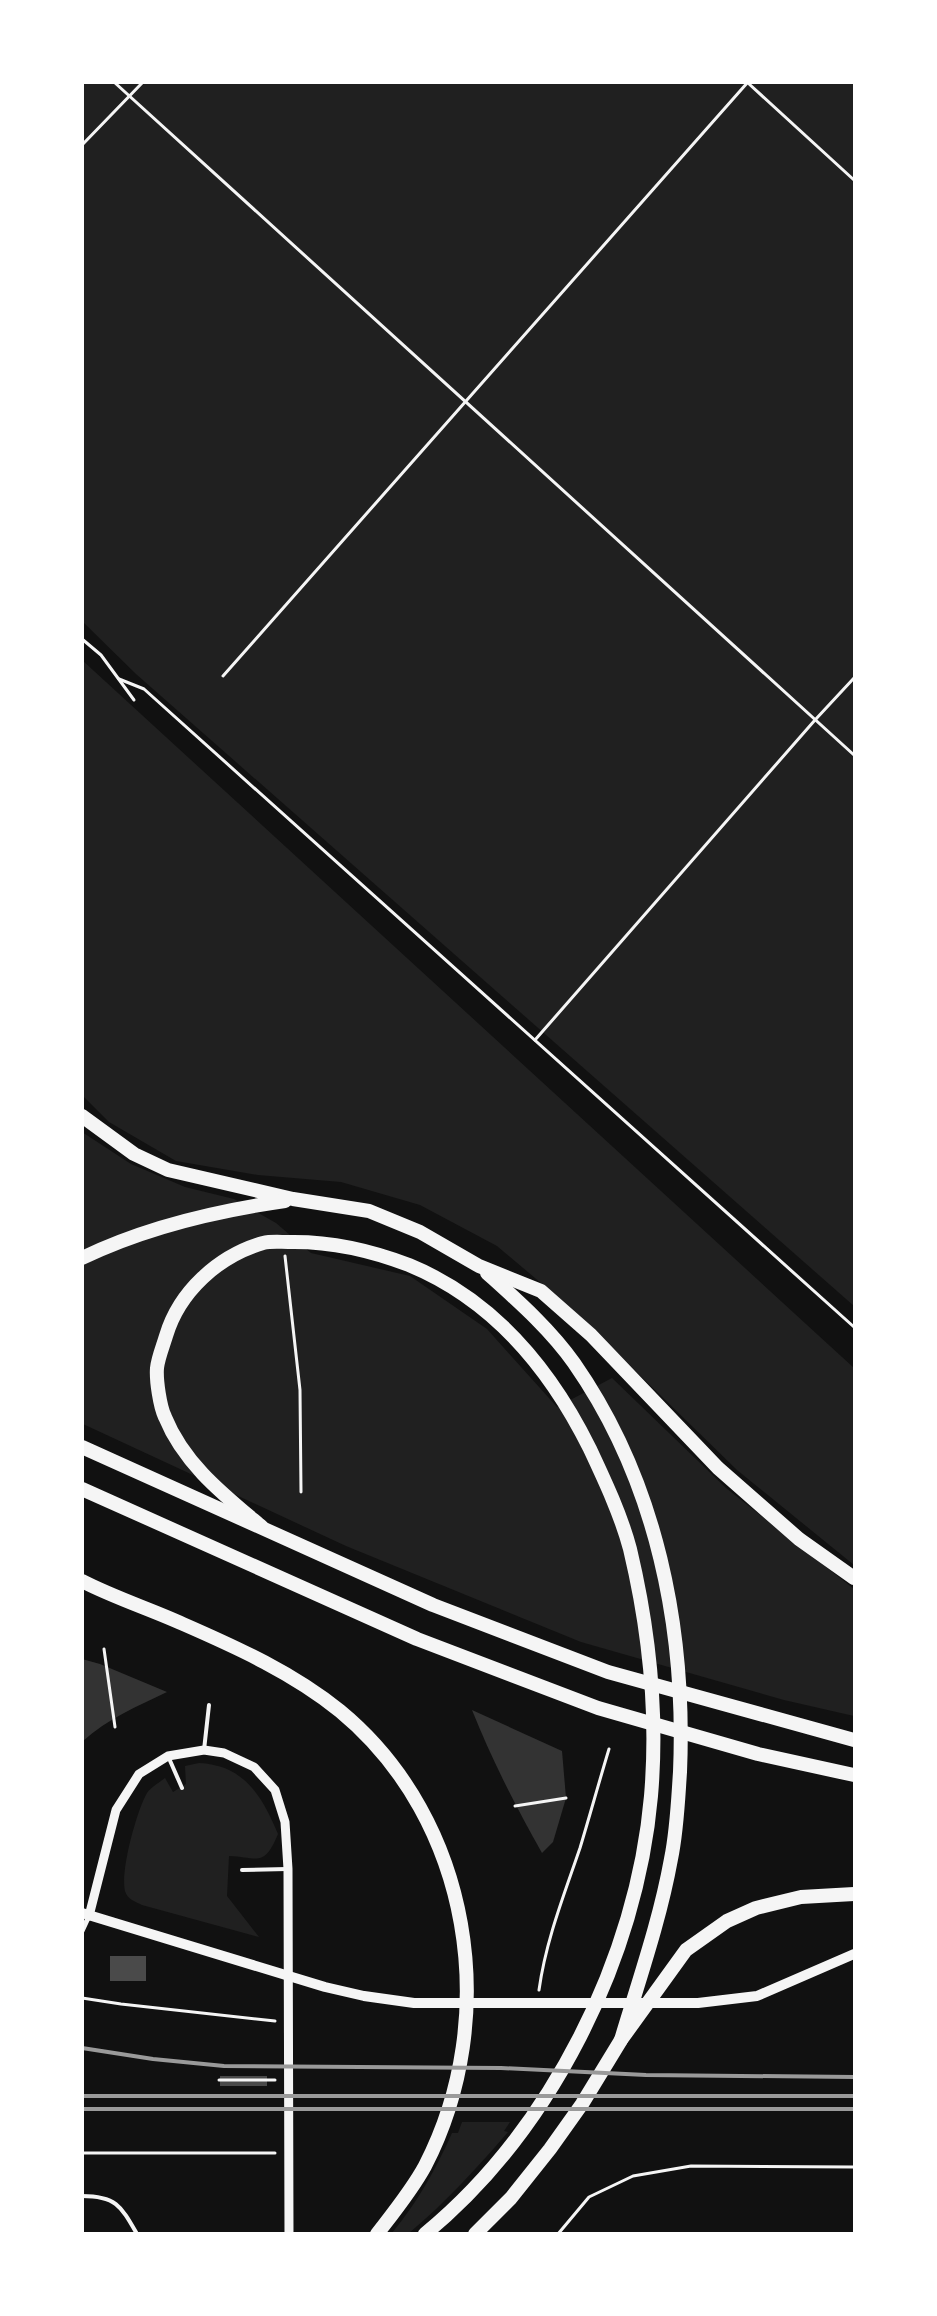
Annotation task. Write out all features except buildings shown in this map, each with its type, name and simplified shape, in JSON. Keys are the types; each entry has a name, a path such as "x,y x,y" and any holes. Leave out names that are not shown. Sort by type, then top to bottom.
{"highway":[{"path":"82,1116 134,1154 168,1170 293,1199 369,1211 420,1232 479,1266 541,1292 591,1335 718,1468 799,1539 854,1578"},
{"path":"82,1258 102,1248 193,1217 293,1199"},
{"path":"262,1528 210,1484 182,1451 163,1413 157,1367 172,1316 198,1281 226,1259 265,1242 309,1242 356,1247 411,1266 467,1295 513,1334 552,1381 579,1427 603,1476 629,1547 642,1618 653,1711 653,1757 650,1801 636,1886 616,1956 593,2010 566,2062 517,2136 486,2176 425,2234"},
{"path":"479,1266 528,1311 573,1362 607,1415 634,1471 653,1530 674,1626 682,1719 678,1810 670,1866 621,2040"},
{"path":"82,1446 433,1605 608,1672 854,1740"},
{"path":"82,1489 417,1639 598,1708 758,1754 854,1775"},
{"path":"82,1582 89,1589 183,1624 282,1672 340,1712 366,1736 408,1789 426,1820 451,1879 459,1909 465,1947 468,2008 464,2042 453,2094 435,2143 424,2167 398,2208 377,2234"},
{"path":"475,2234 511,2198 550,2149 582,2104 621,2040 678,1959 711,1930 756,1908 801,1897 854,1894"}],"main road":[{"path":"86,1914 325,1987 364,1996 414,2003 698,2003 738,2000 774,1990 854,1954"}],"street":[{"path":"82,1931 116,1810 139,1774 168,1756 204,1750 224,1753 254,1767 276,1790 284,1822 288,1870 289,2234"}],"lane":[{"path":"204,1750 209,1705"},
{"path":"168,1756 182,1788"},
{"path":"242,1870 288,1870"},
{"path":"82,2196 97,2196 114,2201 124,2212 137,2234"}],"path":[{"path":"114,82 854,755"},
{"path":"82,145 143,82"},
{"path":"223,676 748,83 854,180"},
{"path":"82,639 101,655 134,700"},
{"path":"535,1040 854,678"},
{"path":"119,679 144,689 854,1327"},
{"path":"283,1242 300,1390 302,1492"},
{"path":"104,1649 115,1727"},
{"path":"539,2003 543,1961 552,1926 580,1846 609,1749"},
{"path":"515,1806 566,1798"},
{"path":"82,1998 278,2021"},
{"path":"219,2080 278,2080"},
{"path":"82,2152 278,2153"},
{"path":"558,2234 589,2197 633,2176 692,2166 854,2168"}],"shaded area":[{"path":"82,83 854,83 854,1306 136,674 83,622"},
{"path":"82,660 854,1368 854,1565 737,1470 573,1310 497,1246 420,1205 341,1182 258,1175 176,1161 109,1122 83,1096"},
{"path":"82,1132 131,1164 185,1187 234,1199 276,1223 311,1253 410,1276 487,1329 557,1407 612,1378 726,1488 854,1589 854,1716 784,1700 581,1642 346,1546 83,1424"},
{"path":"82,1659 100,1664 167,1692 112,1720 83,1741"},
{"path":"472,1710 562,1751 566,1798 553,1842 542,1853 505,1783"},
{"path":"199,1763 215,1765 240,1776 258,1795 278,1834 269,1852 264,1856 254,1858 229,1856 227,1896 259,1937 142,1905 126,1894 124,1882 130,1841 147,1793 165,1778 173,1792 186,1784 185,1766"},
{"path":"462,2122 510,2122 504,2131 508,2132 473,2172 435,2210 409,2233 392,2233 418,2198 433,2173 452,2133 458,2133"}],"railway":[{"path":"82,2048 153,2059 224,2066 501,2068 646,2075 854,2077"},
{"path":"82,2096 854,2096"},
{"path":"82,2109 854,2109"}]}
